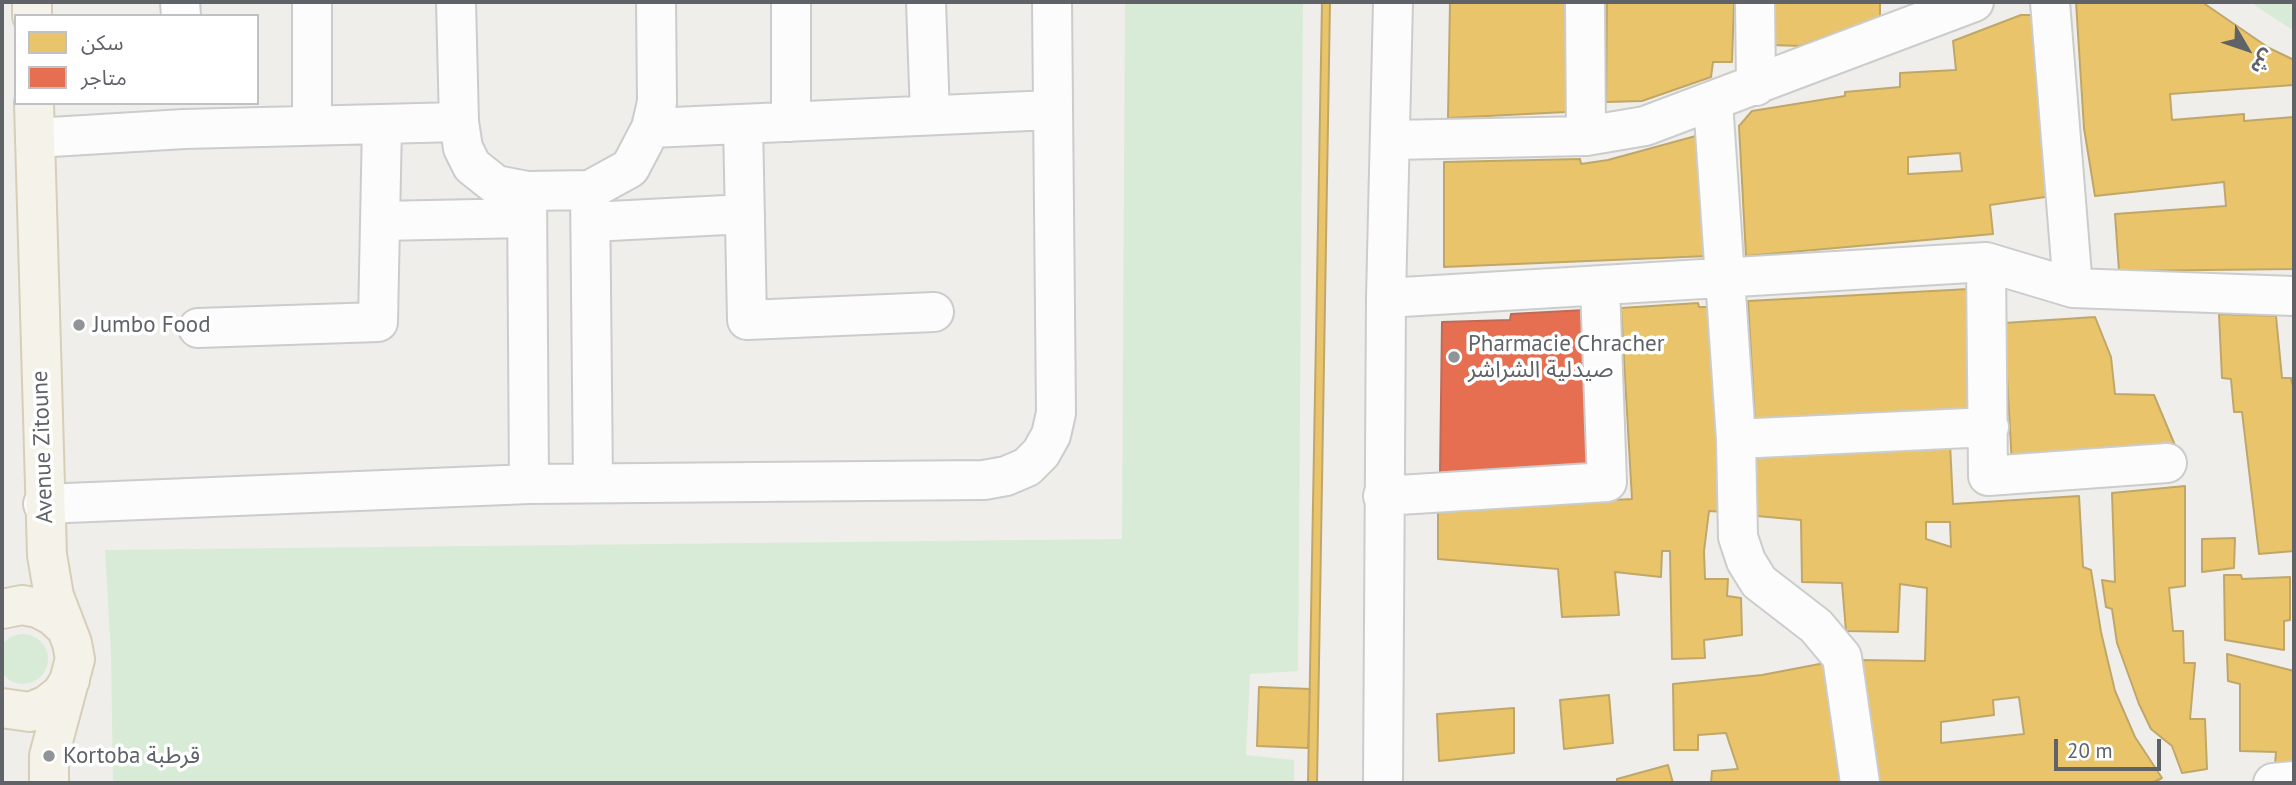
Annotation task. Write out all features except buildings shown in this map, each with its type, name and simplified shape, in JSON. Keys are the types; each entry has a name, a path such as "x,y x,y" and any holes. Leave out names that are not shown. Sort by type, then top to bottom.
{"main road":[{"name":"Avenue Zitoune","path":"34,120 43,504 54,596 75,659 49,756 49,783"},
{"path":"2,609 22,605 38,608 53,615 65,627"},
{"path":"2,708 30,712 47,705 61,694 71,678"}],"street":[{"path":"312,2 312,125"},
{"path":"456,2 459,122 463,148 472,166 527,204"},
{"path":"593,483 590,206 630,168 651,128 657,103 656,2"},
{"path":"791,2 791,122"},
{"path":"926,2 930,115"},
{"path":"43,504 529,484 984,480 1006,476 1027,467 1041,453 1051,435 1056,413 1052,2"},
{"path":"1383,783 1383,496 1393,2"},
{"path":"1585,2 1586,136"},
{"path":"1755,2 1756,86"},
{"path":"1392,140 1586,136 1645,126 1974,2"},
{"path":"2050,2 2073,288"},
{"path":"1713,102 1736,439 1738,537 1746,561 1759,582 1816,626 1842,657 1860,783"},
{"path":"651,128 1051,110"},
{"path":"34,120 184,116 312,125 459,122"},
{"path":"198,328 378,323 382,124"},
{"path":"743,124 747,320 934,312"},
{"path":"527,204 529,484"},
{"path":"380,220 527,204 745,214"},
{"path":"1386,298 1986,262 2073,288 2294,296"},
{"path":"1986,262 1989,476 2167,463"},
{"path":"1383,496 1607,482 1600,286"},
{"path":"1736,439 1989,426"},
{"path":"2273,783 2294,782"}],"green space":[{"path":"1125,2 1303,2 1298,671 1250,674 1246,755 1294,760 1294,783 113,783 111,653 105,550 1122,539"},
{"path":"2250,2 2294,2 2294,31"},
{"path":"14,636 32,636 46,650 46,668 32,682 14,682 0,668 0,650"}],"place":[{"name":"Jumbo Food","path":"79,325"},
{"name":"Pharmacie Chracher صيدلية الشراشر","path":"1454,357"},
{"name":"Kortoba قرطبة","path":"49,756"}]}
